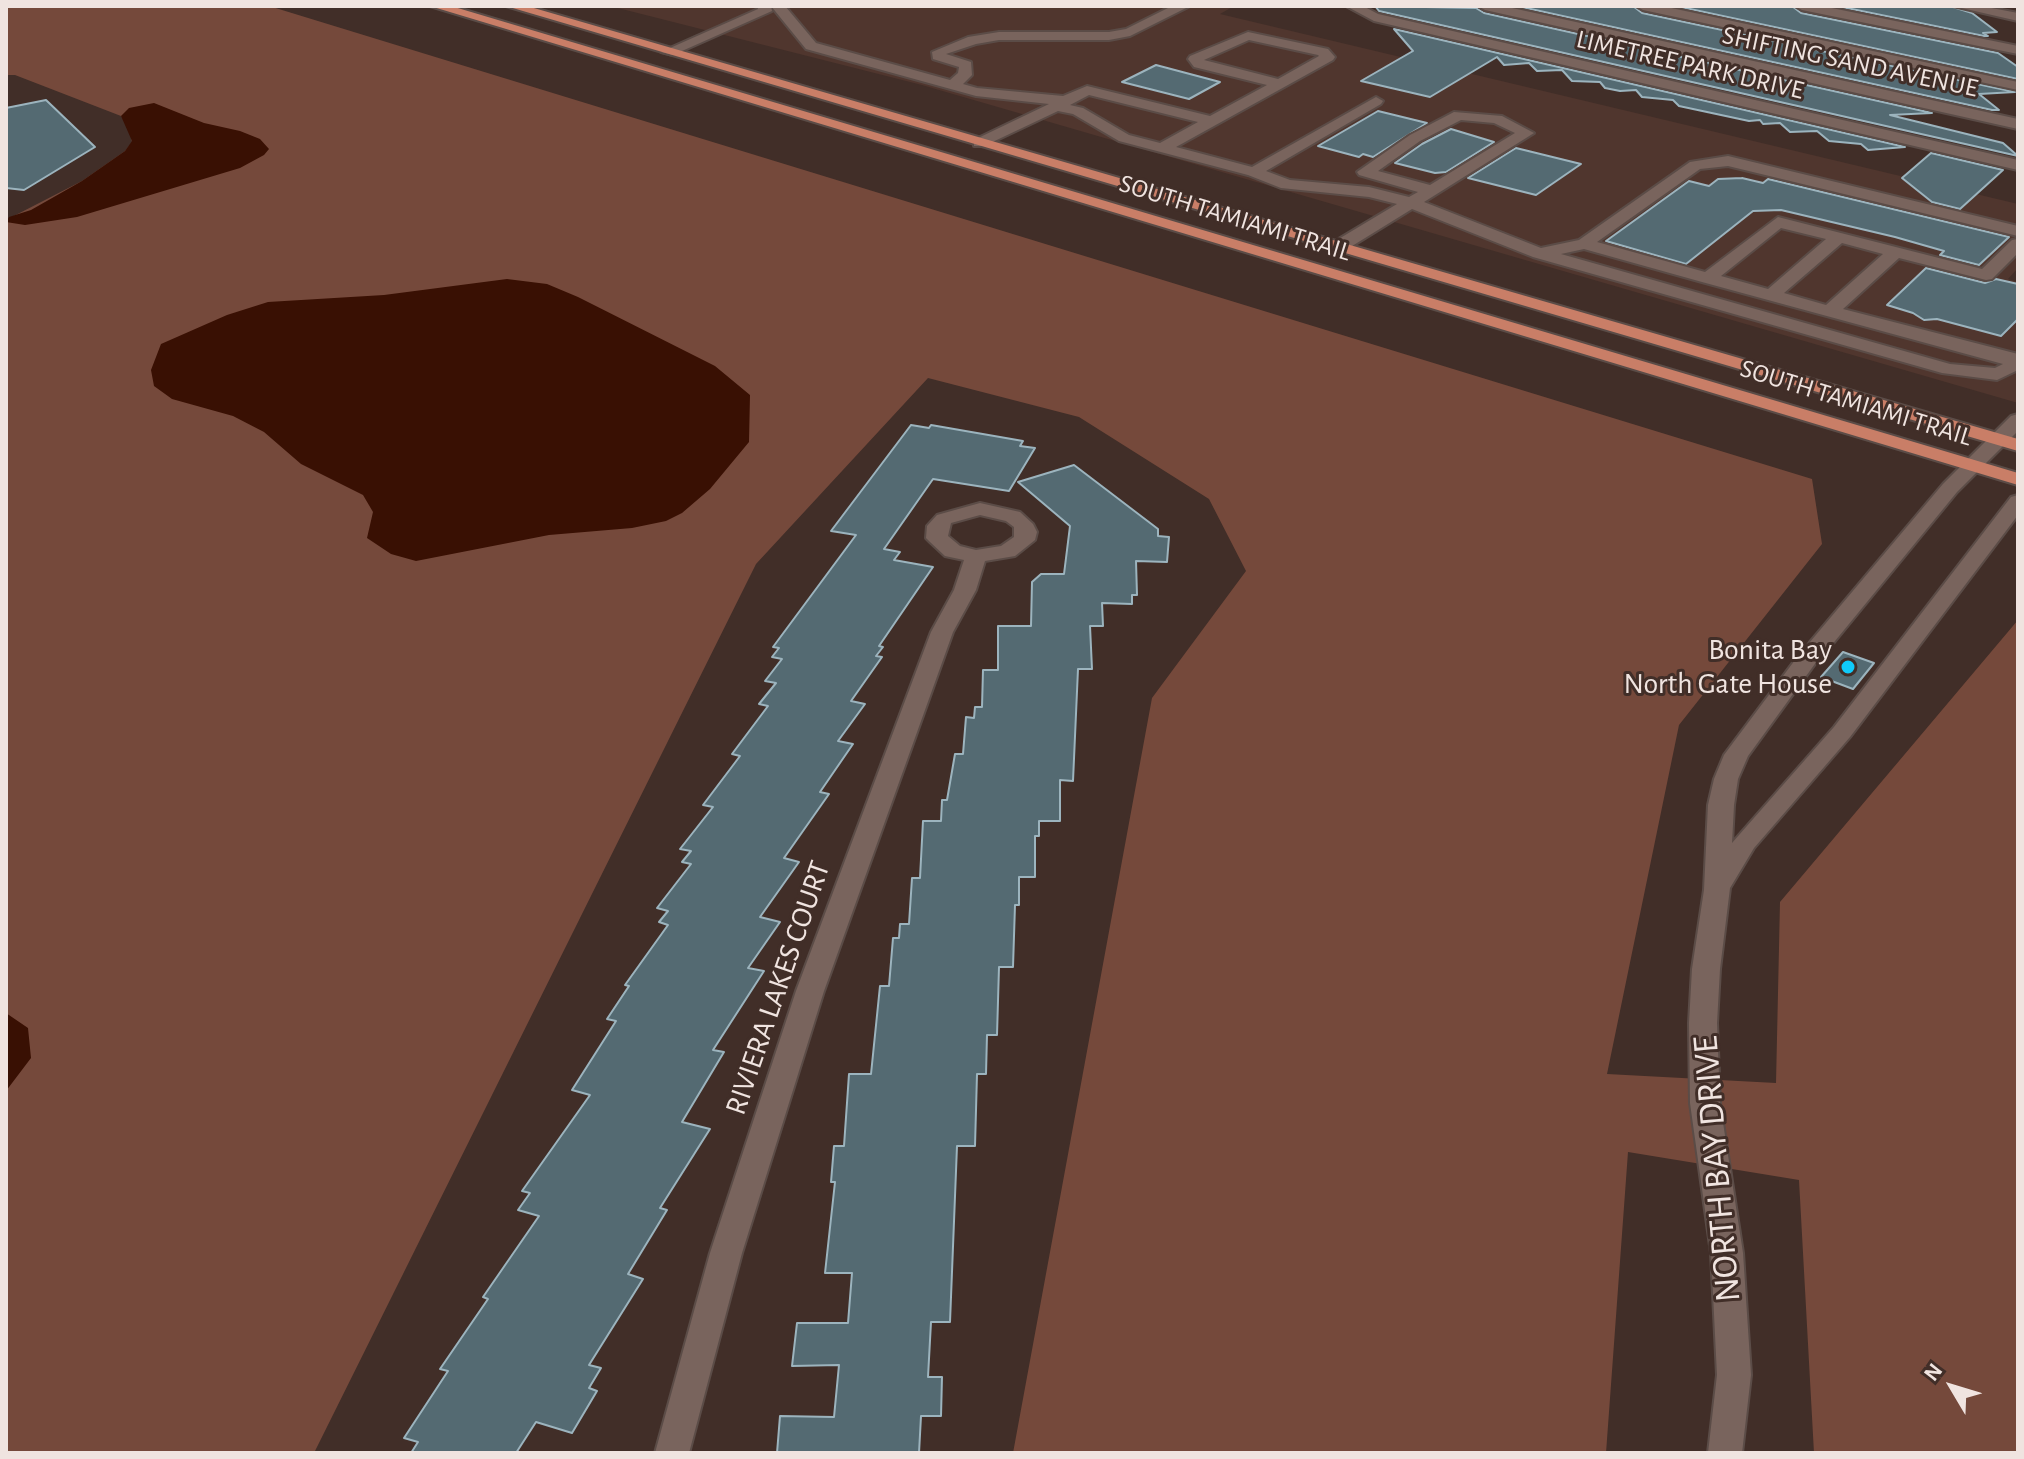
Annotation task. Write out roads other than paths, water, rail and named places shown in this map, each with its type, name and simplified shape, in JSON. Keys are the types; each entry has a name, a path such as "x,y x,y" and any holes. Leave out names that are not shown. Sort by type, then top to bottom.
{"main road":[{"name":"SOUTH TAMIAMI TRAIL","path":"437,6 2018,479"},
{"path":"474,6 634,53 668,52"},
{"name":"SOUTH TAMIAMI TRAIL","path":"513,6 2009,442"}],"street":[{"path":"647,45 747,6"},
{"path":"668,52 765,11 764,6"},
{"path":"778,6 811,46 976,92 1060,104 1078,111 1110,133 1254,172 1287,185 1369,192 1411,203 1539,253 1949,369 1997,374 2017,361"},
{"path":"938,56 939,52 952,46 999,36 1083,37 1130,32 1183,6"},
{"name":"LIMETREE PARK DRIVE","path":"1353,6 1374,17 2018,165"},
{"name":"SHIFTING SAND AVENUE","path":"1485,6 2018,124"},
{"path":"1643,6 2018,86"},
{"path":"1802,6 2018,50"},
{"path":"1960,6 2018,17"},
{"path":"1162,148 1280,84 1328,57 1323,52 1248,36 1195,59 1199,64 1280,84"},
{"path":"901,71 921,60 938,56 966,65 965,75 952,85"},
{"path":"979,143 1087,90 1211,121"},
{"path":"1254,172 1376,101"},
{"path":"1338,247 1486,159 1526,133 1497,119 1459,115 1415,138 1365,172 1432,191"},
{"path":"1539,253 1568,250 1584,244 1696,165 1728,161 2018,231"},
{"path":"1708,278 1778,222 1986,275 2018,244"},
{"path":"1771,295 1839,237"},
{"path":"1584,244 2017,361"},
{"path":"1830,311 1895,252"},
{"name":"NORTH BAY DRIVE","path":"1725,1453 1734,1375 1727,1253 1705,1103 1703,1023 1717,890 1721,805 1726,779 1736,755 1812,654 1902,543 1970,465 2009,442 2018,420"},
{"name":"NORTH BAY DRIVE","path":"1717,890 1744,844 1842,732 2018,501"},
{"name":"RIVIERA LAKES COURT","path":"672,1453 726,1253 810,991 942,632 965,590 976,556"},
{"name":"NORTH BAY DRIVE","path":"1731,1401 1743,1453"}],"place":[{"name":"Bonita Bay North Gate House","path":"1848,667"}]}
